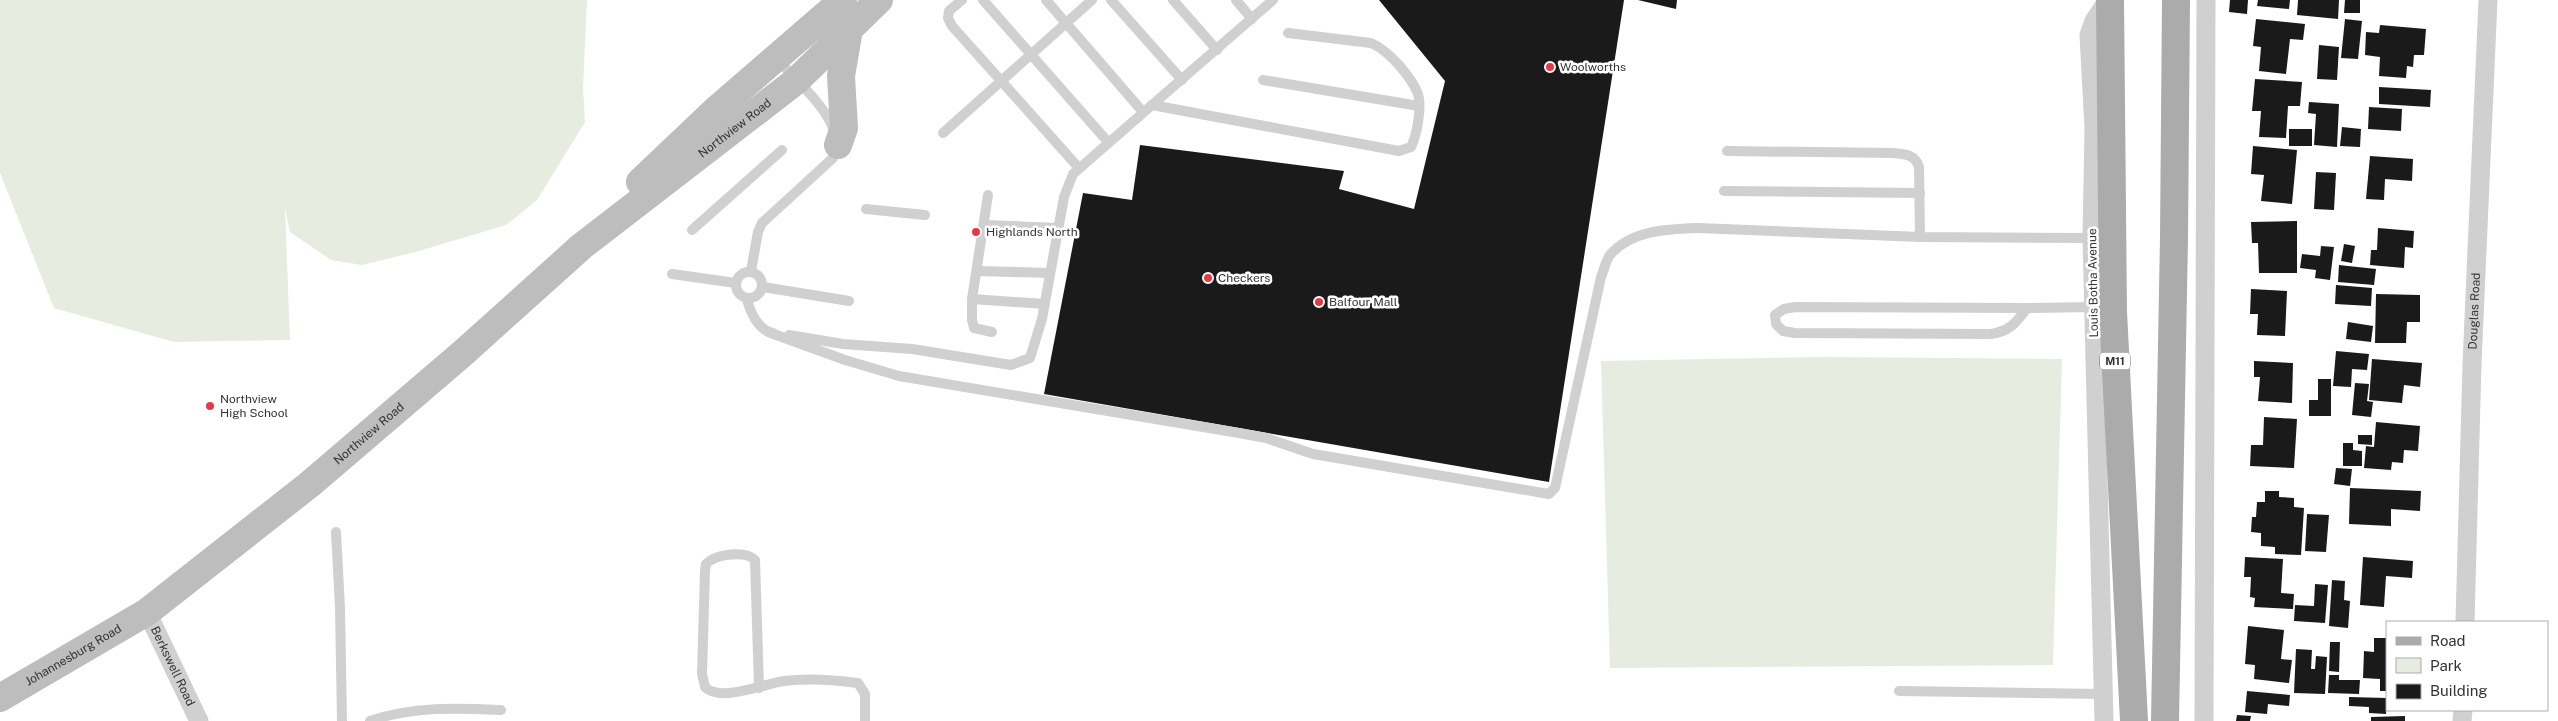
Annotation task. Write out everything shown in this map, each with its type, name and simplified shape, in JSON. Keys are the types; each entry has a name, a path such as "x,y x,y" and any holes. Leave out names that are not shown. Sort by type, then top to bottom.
{"main road":[{"name":"Northview Road","path":"582,246 635,186 718,108 843,0"},
{"name":"Northview Road","path":"147,612 310,484 463,353 582,246 796,81 879,0"},
{"name":"Louis Botha Avenue","path":"2109,0 2113,312 2134,721"},
{"path":"2165,721 2174,238 2176,0"},
{"path":"838,145 844,128 841,76 849,29"},
{"name":"Johannesburg Road","path":"0,698 147,612"}],"street":[{"name":"Louis Botha Avenue","path":"2104,721 2092,238 2094,128 2089,35 2094,21 2109,0"},
{"path":"2204,721 2206,0"},
{"name":"Douglas Road","path":"2465,621 2472,364 2488,0"},
{"name":"Berkswell Road","path":"147,612 199,721"}],"lane":[{"path":"962,0 949,11 948,18 952,26 1078,168"},
{"path":"983,0 1108,142"},
{"path":"1046,0 1143,112"},
{"path":"943,132 1092,0"},
{"path":"1111,0 1182,80"},
{"path":"1173,0 1217,50"},
{"path":"1236,0 1252,19"},
{"path":"768,332 843,344 912,349 1011,365 1030,358 1036,346 1045,304 1064,197 1078,168 1273,0"},
{"path":"1152,105 1399,150 1406,150 1412,144 1419,106 1418,95 1413,84 1378,46 1364,41 1288,33"},
{"path":"751,271 758,232 762,222 833,158 838,145 835,130 827,116 776,58"},
{"path":"1263,80 1419,106"},
{"path":"692,230 782,150"},
{"path":"1727,152 1892,152 1909,155 1915,158 1919,167 1920,237"},
{"path":"1724,191 1920,193"},
{"path":"988,194 985,225 972,300 972,320 974,328 992,332"},
{"path":"866,209 925,215"},
{"path":"985,225 1058,228"},
{"path":"747,299 750,311 768,332 845,360 899,376 1239,432 1266,438 1313,454 1549,494 1555,488 1601,277 1609,256 1629,240 1662,229 1698,228 1920,237 2092,238"},
{"path":"751,271 762,280 763,287 760,294 747,299 741,296 736,283 738,276 744,272 751,271"},
{"path":"977,271 1050,273"},
{"path":"672,274 736,283"},
{"path":"763,287 849,301"},
{"path":"972,300 1045,304"},
{"path":"2027,308 2013,326 2005,331 1991,334 1795,333 1783,331 1776,324 1775,315 1784,309 1795,307 2094,307"},
{"path":"336,532 340,608 342,721"},
{"path":"759,688 757,565 754,557 744,555 716,557 706,564 702,674 705,687 713,691 725,692 759,688 785,680 858,682 865,694 865,721"},
{"path":"1898,691 2104,694"},
{"path":"370,721 413,711 454,708 501,710"}],"green space":[{"name":"Northview High School","path":"0,0 587,0 583,88 585,122 537,200 506,225 419,251 362,265 331,260 290,232 285,208 290,340 174,342 54,308 0,173"},
{"path":"1825,357 2062,359 2053,665 1610,668 1601,361"}],"building":[{"name":"Balfour Mall","path":"1379,0 1624,0 1549,482 1044,394 1083,193 1132,200 1140,145 1344,171 1339,189 1414,209 1445,81"},
{"path":"1638,0 1677,0 1676,9"},
{"path":"2230,0 2248,0 2247,14 2229,12"},
{"path":"2258,0 2290,0 2289,9 2257,6"},
{"path":"2298,0 2339,0 2338,19 2297,15"},
{"path":"2345,0 2360,0 2360,13 2344,13"},
{"path":"2256,19 2305,24 2303,40 2290,39 2286,74 2259,71 2261,47 2253,46"},
{"path":"2345,19 2362,21 2358,59 2341,58"},
{"path":"2380,25 2426,29 2424,55 2414,55 2413,67 2407,66 2406,78 2379,76 2380,57 2365,55 2366,32 2379,33"},
{"path":"2319,45 2339,47 2337,80 2317,79"},
{"path":"2255,79 2302,82 2300,106 2288,106 2286,138 2259,137 2261,111 2252,111"},
{"path":"2379,87 2431,90 2430,107 2379,104"},
{"path":"2309,102 2339,104 2337,147 2314,145 2316,114 2308,113"},
{"path":"2369,107 2402,109 2401,131 2368,129"},
{"path":"2342,127 2361,129 2360,147 2340,146"},
{"path":"2289,129 2312,129 2312,146 2289,146"},
{"path":"2253,146 2297,150 2292,204 2261,201 2264,175 2251,174"},
{"path":"2370,156 2413,159 2412,181 2385,179 2384,200 2366,199"},
{"path":"2316,172 2336,173 2334,210 2314,209"},
{"path":"2297,221 2297,273 2259,273 2258,243 2252,243 2251,222"},
{"path":"2378,228 2414,231 2413,248 2405,247 2404,268 2370,265 2371,250 2377,250"},
{"path":"2344,244 2355,246 2352,263 2341,261"},
{"path":"2321,246 2334,247 2330,280 2315,278 2316,270 2300,268 2302,254 2320,256"},
{"path":"2339,265 2376,269 2374,285 2338,282"},
{"path":"2336,285 2372,288 2371,306 2335,304"},
{"path":"2251,289 2287,291 2285,336 2257,335 2258,314 2250,314"},
{"path":"2376,294 2420,295 2420,322 2407,322 2406,343 2375,343"},
{"path":"2348,322 2373,326 2371,342 2346,339"},
{"path":"2336,351 2369,354 2367,370 2352,369 2351,387 2333,386"},
{"path":"2372,359 2422,363 2420,387 2404,385 2402,403 2369,400"},
{"path":"2254,361 2293,363 2292,403 2258,401 2260,377 2254,377"},
{"path":"2318,379 2331,379 2331,416 2309,416 2309,400 2318,400"},
{"path":"2355,383 2369,384 2367,401 2373,402 2371,417 2352,415"},
{"path":"2264,417 2297,419 2294,468 2250,466 2251,445 2263,445"},
{"path":"2376,422 2420,426 2418,451 2404,450 2403,463 2392,462 2391,470 2364,468 2366,446 2374,447"},
{"path":"2358,435 2372,435 2372,445 2358,444"},
{"path":"2343,443 2353,443 2353,450 2362,451 2362,466 2343,466"},
{"path":"2336,468 2352,469 2350,486 2334,484"},
{"path":"2350,488 2421,491 2420,511 2391,509 2391,526 2349,524"},
{"path":"2265,491 2279,491 2279,497 2294,498 2294,507 2304,508 2301,555 2275,554 2275,547 2261,546 2261,533 2251,532 2252,517 2256,517 2257,502 2265,502"},
{"path":"2307,514 2329,515 2326,552 2305,551"},
{"path":"2245,557 2283,559 2281,593 2294,594 2293,609 2254,607 2255,598 2250,597 2251,577 2244,577"},
{"path":"2363,557 2413,561 2412,578 2386,576 2384,607 2360,605"},
{"path":"2332,580 2345,581 2344,600 2350,601 2348,628 2329,626"},
{"path":"2315,584 2328,585 2325,623 2294,621 2295,605 2314,606"},
{"path":"2248,626 2284,630 2281,659 2292,660 2289,683 2254,679 2255,665 2245,664"},
{"path":"2374,638 2386,638 2386,691 2380,691 2380,679 2363,678 2364,651 2374,652"},
{"path":"2330,642 2340,642 2339,672 2329,671"},
{"path":"2296,649 2312,650 2311,669 2315,669 2316,656 2327,657 2325,694 2294,693"},
{"path":"2329,675 2339,675 2339,680 2360,680 2359,694 2328,693"},
{"path":"2247,691 2290,695 2289,706 2268,704 2267,714 2245,712"},
{"path":"2349,697 2386,698 2386,714 2369,713 2369,707 2349,706"},
{"path":"2237,715 2251,716 2250,721 2236,721"},
{"path":"2405,716 2405,721 2371,721 2371,717"}],"place":[{"name":"Woolworths","path":"1550,67"},
{"name":"Highlands North","path":"976,232"},
{"name":"Checkers","path":"1208,278"},
{"name":"Balfour Mall","path":"1319,302"},
{"name":"Northview High School","path":"210,406"}]}
